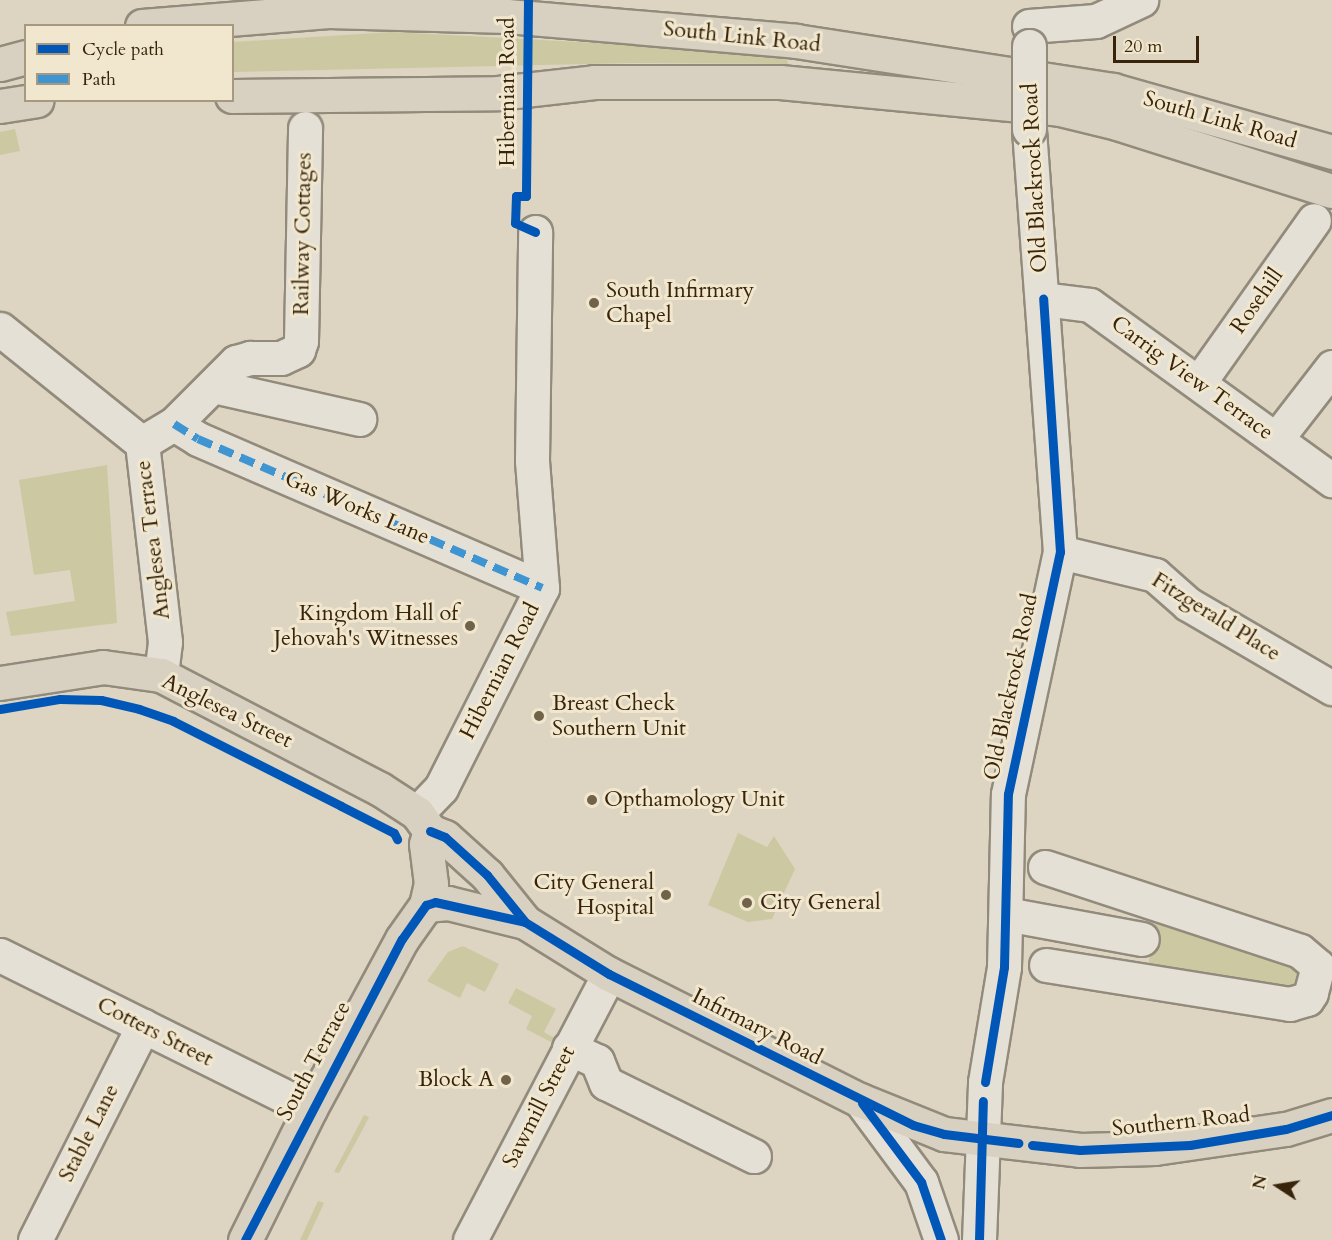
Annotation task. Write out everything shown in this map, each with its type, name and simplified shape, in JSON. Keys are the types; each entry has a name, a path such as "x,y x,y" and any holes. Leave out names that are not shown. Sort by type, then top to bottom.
{"main road":[{"name":"South Link Road","path":"167,24 328,11 507,16 796,41 1113,90 1330,150"},
{"path":"0,64 24,58"},
{"path":"234,96 498,93 594,82 780,82 1060,109 1332,191"},
{"path":"0,106 25,102"},
{"name":"Anglesea Street","path":"0,683 103,667 161,675 380,789 423,822"},
{"name":"South Terrace","path":"245,1240 310,1109 402,939 426,905 431,884 423,822"},
{"name":"Infirmary Road","path":"423,822 445,837 487,875 525,922"},
{"name":"Infirmary Road","path":"426,905 447,903 525,922 609,974 860,1100 923,1129 983,1140"},
{"name":"Southern Road","path":"983,1140 1080,1150 1155,1148 1286,1129 1332,1115"}],"street":[{"path":"1030,24 1096,21 1141,0"},
{"name":"Old Blackrock Road","path":"979,1240 985,1082 1004,966 1008,794 1060,552 1029,129 1030,24"},
{"name":"Railway Cottages","path":"213,386 236,362 290,355 298,350 301,340 305,128"},
{"name":"Rosehill","path":"1200,381 1314,220"},
{"name":"Hibernian Road","path":"423,822 542,588 532,460 536,232"},
{"name":"Carrig View Terrace","path":"1043,299 1090,305 1200,381 1332,480"},
{"name":"Anglesea Terrace","path":"0,329 142,443 165,642 161,675"},
{"path":"1277,438 1332,367"},
{"path":"142,443 174,424 213,386 359,419"},
{"name":"Gas Works Lane","path":"174,424 198,439 542,588"},
{"name":"Fitzgerald Place","path":"1060,552 1155,574 1188,604 1332,688"},
{"path":"1045,867 1300,951 1318,966 1311,993 1306,999 1290,1004 1132,981 1047,965"},
{"path":"1132,981 1151,901"},
{"path":"1006,914 1142,939"},
{"name":"Cotters Street","path":"0,955 310,1109"},
{"name":"Sawmill Street","path":"470,1240 584,1054 609,974"},
{"name":"Stable Lane","path":"35,1240 143,1026"},
{"path":"584,1054 606,1083 754,1156"},
{"path":"860,1100 921,1182 941,1240"}],"shaded area":[{"path":"392,32 785,53 788,64 633,63 234,72 234,42"},
{"path":"15,129 20,151 0,155 0,132"},
{"path":"107,465 117,623 11,636 6,612 75,601 70,570 34,575 19,480"},
{"path":"738,833 767,847 774,836 795,869 772,919 748,922 708,905"},
{"path":"1156,920 1300,957 1303,991 1148,966"},
{"path":"463,946 499,964 485,992 467,983 460,998 427,981 448,952"},
{"path":"516,988 556,1009 544,1032 556,1039 553,1043 526,1029 532,1016 508,1003"},
{"path":"364,1115 369,1117 363,1129 339,1173 334,1172"},
{"path":"318,1201 324,1203 307,1240 300,1240"}],"marked path":[{"path":"174,424 198,439 542,588"}],"cycle path":[{"path":"528,0 526,196 516,196 515,223 535,232"},
{"path":"985,1082 1004,967 1008,794 1060,552 1043,299"},
{"path":"0,709 60,699 101,700 139,709 173,721 394,833 397,839"},
{"path":"430,831 445,837 487,875 525,922"},
{"path":"245,1240 402,939 426,905 435,902 525,922 609,974 913,1125 944,1134 1018,1143"},
{"path":"979,1240 983,1101"},
{"path":"862,1103 921,1182 941,1240"},
{"path":"1032,1145 1080,1150 1190,1145 1286,1129 1332,1115"}],"place":[{"name":"South Infirmary Chapel","path":"594,303"},
{"name":"Kingdom Hall of Jehovah's Witnesses","path":"470,626"},
{"name":"Breast Check Southern Unit","path":"539,716"},
{"name":"Opthamology Unit","path":"592,800"},
{"name":"City General Hospital","path":"666,895"},
{"name":"City General","path":"747,903"},
{"name":"Block A","path":"506,1080"}]}
